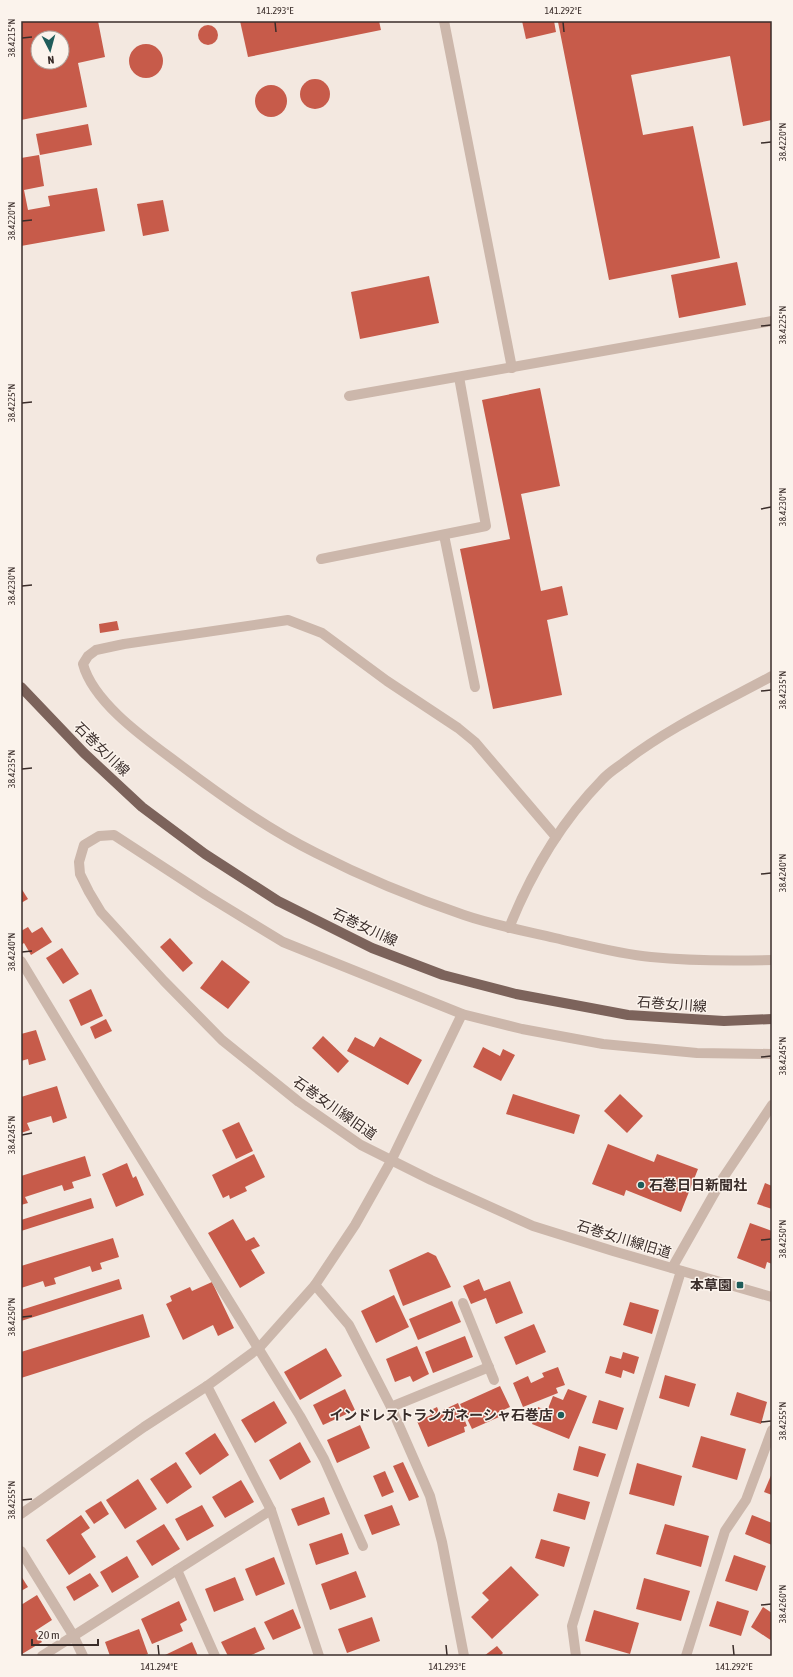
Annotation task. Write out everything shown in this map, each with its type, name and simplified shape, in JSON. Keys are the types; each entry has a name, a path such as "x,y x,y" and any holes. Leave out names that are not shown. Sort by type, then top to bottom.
{"main road":[{"name":"石巻女川線","path":"21,687 84,753 142,807 205,854 278,901 372,948 443,975 509,992 621,1013 724,1021 772,1019"}],"street":[{"path":"444,21 512,368"},
{"path":"349,396 772,321"},
{"path":"321,559 486,526 459,377"},
{"path":"444,535 475,687"},
{"path":"556,837 475,742 458,728 387,681 322,633 288,620 138,642 96,650 88,656 83,664 86,676 113,710 144,738 191,773 258,820 316,853 389,886 465,916 509,928 584,944 648,956 706,961 772,960"},
{"path":"509,928 521,897 541,860 572,815 602,779 640,750 680,725 772,676"},
{"name":"石巻女川線旧道","path":"772,1054 696,1053 603,1044 522,1029 462,1014 282,942 114,835 99,836 84,846 79,862 80,874 101,912 164,981 222,1040 299,1102 361,1145 391,1161 533,1226 772,1297"},
{"path":"21,961 300,1416 320,1453 363,1546"},
{"path":"22,1511 144,1427 207,1386 258,1348 316,1285 355,1225 391,1161 462,1014"},
{"path":"576,1656 572,1626 677,1270 723,1178 772,1105"},
{"path":"316,1285 349,1325 391,1407 430,1496 442,1542 464,1656"},
{"path":"463,1303 494,1380"},
{"path":"391,1407 489,1367"},
{"path":"207,1386 271,1510 319,1656"},
{"path":"686,1656 725,1531 746,1500 772,1430"},
{"path":"42,1656 271,1510"},
{"path":"21,1551 73,1636 83,1656"},
{"path":"177,1570 215,1656"}],"building":[{"path":"21,21 98,21 105,57 78,63 87,107 21,120"},
{"path":"240,21 379,21 381,30 248,57"},
{"path":"522,21 554,21 556,32 526,39"},
{"path":"772,21 772,120 743,126 730,56 631,75 643,135 693,126 720,258 609,280 558,22"},
{"path":"208,25 215,28 218,35 215,42 208,45 201,42 198,35 201,28"},
{"path":"149,44 158,49 162,54 162,68 158,73 153,77 143,78 139,77 130,68 129,58 130,54 139,45"},
{"path":"315,79 321,80 329,88 329,100 321,108 315,109 309,108 301,100 300,94 301,88 309,80"},
{"path":"271,85 282,90 287,101 282,112 271,117 260,112 255,101 260,90"},
{"path":"88,124 92,145 40,155 36,134"},
{"path":"39,155 44,186 24,190 28,210 50,206 48,196 97,188 105,231 21,246 21,158"},
{"path":"163,200 169,231 143,236 137,204"},
{"path":"737,262 746,305 679,318 671,275"},
{"path":"429,276 439,323 360,339 351,292"},
{"path":"540,388 560,486 521,494 541,591 562,586 568,615 547,620 562,695 493,709 460,549 510,539 482,400"},
{"path":"117,621 119,630 100,633 99,624"},
{"path":"21,888 28,899 21,903"},
{"path":"28,927 32,933 42,927 52,942 31,955 24,943 21,945 21,931"},
{"path":"170,938 193,963 183,972 160,947"},
{"path":"62,948 79,974 63,984 46,958"},
{"path":"222,960 250,982 228,1009 200,988"},
{"path":"91,989 103,1016 81,1026 69,1000"},
{"path":"106,1019 112,1031 95,1039 90,1027"},
{"path":"36,1030 46,1060 29,1065 28,1059 21,1061 21,1034"},
{"path":"323,1036 349,1061 338,1073 312,1048"},
{"path":"355,1037 374,1047 380,1037 422,1060 408,1085 347,1051"},
{"path":"483,1047 500,1056 503,1049 515,1055 501,1081 473,1067"},
{"path":"57,1086 67,1118 53,1123 51,1116 27,1123 30,1130 21,1133 21,1097"},
{"path":"513,1094 580,1115 574,1134 506,1114"},
{"path":"620,1094 643,1116 627,1133 604,1111"},
{"path":"239,1122 253,1151 236,1159 222,1130"},
{"path":"608,1144 654,1162 657,1154 698,1169 681,1212 626,1190 624,1196 592,1184"},
{"path":"254,1154 265,1177 245,1187 247,1191 230,1199 229,1195 223,1198 212,1175"},
{"path":"85,1156 91,1176 72,1182 74,1188 64,1191 62,1185 25,1197 28,1203 21,1205 21,1176"},
{"path":"127,1163 133,1178 136,1176 144,1195 116,1207 102,1174"},
{"path":"765,1183 772,1186 772,1209 757,1204"},
{"path":"91,1198 94,1208 21,1231 21,1220"},
{"path":"233,1219 246,1241 254,1237 260,1246 251,1250 265,1273 240,1288 208,1233"},
{"path":"750,1223 772,1231 772,1264 767,1262 765,1269 737,1258"},
{"path":"113,1238 119,1257 100,1263 102,1269 92,1272 90,1266 54,1278 56,1284 45,1287 43,1281 21,1288 21,1266"},
{"path":"428,1252 436,1256 451,1287 403,1306 389,1270"},
{"path":"119,1279 122,1289 21,1321 21,1310"},
{"path":"479,1279 484,1291 510,1281 523,1313 496,1324 486,1298 471,1304 463,1286"},
{"path":"212,1282 234,1328 218,1336 213,1325 183,1340 166,1304 172,1301 170,1296 190,1287 192,1291"},
{"path":"394,1295 409,1327 376,1343 361,1311"},
{"path":"452,1301 461,1322 418,1340 409,1319"},
{"path":"630,1302 659,1310 652,1334 623,1325"},
{"path":"143,1314 150,1337 21,1378 21,1352"},
{"path":"534,1324 546,1352 516,1365 504,1337"},
{"path":"465,1336 473,1357 433,1373 425,1352"},
{"path":"417,1346 429,1374 413,1382 410,1376 395,1382 386,1359"},
{"path":"326,1348 342,1376 300,1400 284,1372"},
{"path":"623,1352 639,1357 634,1374 623,1370 621,1378 605,1373 610,1356 621,1359"},
{"path":"558,1367 565,1385 556,1388 558,1393 523,1407 513,1383 528,1376 531,1383 544,1377 542,1373"},
{"path":"665,1375 696,1384 689,1407 659,1398"},
{"path":"500,1386 510,1407 497,1413 499,1417 472,1429 460,1404"},
{"path":"345,1389 355,1410 323,1425 313,1405"},
{"path":"568,1389 587,1396 569,1439 532,1424 538,1407 547,1411 553,1396 563,1400"},
{"path":"737,1392 767,1402 761,1424 730,1415"},
{"path":"599,1400 624,1408 617,1430 592,1423"},
{"path":"274,1401 287,1423 255,1443 241,1420"},
{"path":"458,1403 467,1426 464,1427 465,1432 428,1447 417,1421 431,1415 429,1411 437,1407 439,1412"},
{"path":"360,1425 370,1448 337,1463 327,1440"},
{"path":"215,1433 229,1455 200,1475 185,1453"},
{"path":"701,1436 746,1449 737,1480 692,1467"},
{"path":"300,1442 311,1462 280,1480 269,1460"},
{"path":"579,1446 606,1454 598,1477 573,1470"},
{"path":"176,1462 192,1487 167,1504 150,1479"},
{"path":"403,1462 419,1497 409,1501 393,1466"},
{"path":"637,1463 682,1476 674,1506 629,1494"},
{"path":"385,1471 394,1492 382,1497 373,1476"},
{"path":"772,1473 772,1495 764,1492"},
{"path":"138,1479 157,1509 125,1529 106,1500"},
{"path":"241,1480 254,1502 225,1518 212,1497"},
{"path":"558,1493 590,1502 585,1520 553,1511"},
{"path":"324,1497 330,1514 298,1526 291,1509"},
{"path":"101,1501 109,1514 94,1524 85,1511"},
{"path":"202,1505 214,1526 187,1541 175,1519"},
{"path":"392,1505 400,1525 372,1535 364,1515"},
{"path":"81,1515 90,1528 81,1534 96,1557 69,1575 46,1540"},
{"path":"752,1515 772,1523 772,1545 745,1534"},
{"path":"164,1524 180,1549 152,1566 136,1541"},
{"path":"665,1524 709,1536 701,1567 656,1554"},
{"path":"342,1533 349,1554 316,1565 309,1544"},
{"path":"541,1539 570,1547 564,1567 535,1558"},
{"path":"734,1555 766,1566 757,1591 725,1581"},
{"path":"127,1556 139,1577 112,1593 100,1572"},
{"path":"274,1557 285,1584 256,1596 245,1569"},
{"path":"511,1566 539,1595 492,1639 471,1617 489,1600 482,1593"},
{"path":"356,1571 366,1597 330,1610 321,1584"},
{"path":"90,1573 99,1586 74,1601 66,1587"},
{"path":"21,1576 28,1587 21,1591"},
{"path":"235,1577 244,1600 214,1612 205,1589"},
{"path":"644,1578 690,1591 681,1621 636,1609"},
{"path":"37,1595 52,1620 35,1631 42,1642 22,1654 21,1605"},
{"path":"179,1601 187,1620 180,1624 183,1631 152,1644 141,1619"},
{"path":"717,1601 749,1611 741,1636 709,1626"},
{"path":"763,1607 772,1613 772,1641 751,1627"},
{"path":"293,1609 301,1628 273,1640 264,1622"},
{"path":"594,1610 639,1623 630,1654 585,1641"},
{"path":"372,1617 380,1641 347,1653 338,1629"},
{"path":"255,1627 265,1649 249,1656 228,1656 221,1642"},
{"path":"139,1629 148,1654 142,1656 110,1656 105,1642"},
{"path":"192,1642 198,1656 163,1656"},
{"path":"497,1646 503,1653 500,1656 484,1656"}],"place":[{"name":"石巻日日新聞社","path":"641,1185"},
{"name":"本草園","path":"740,1285"},
{"name":"インドレストランガネーシャ石巻店","path":"561,1415"}]}
